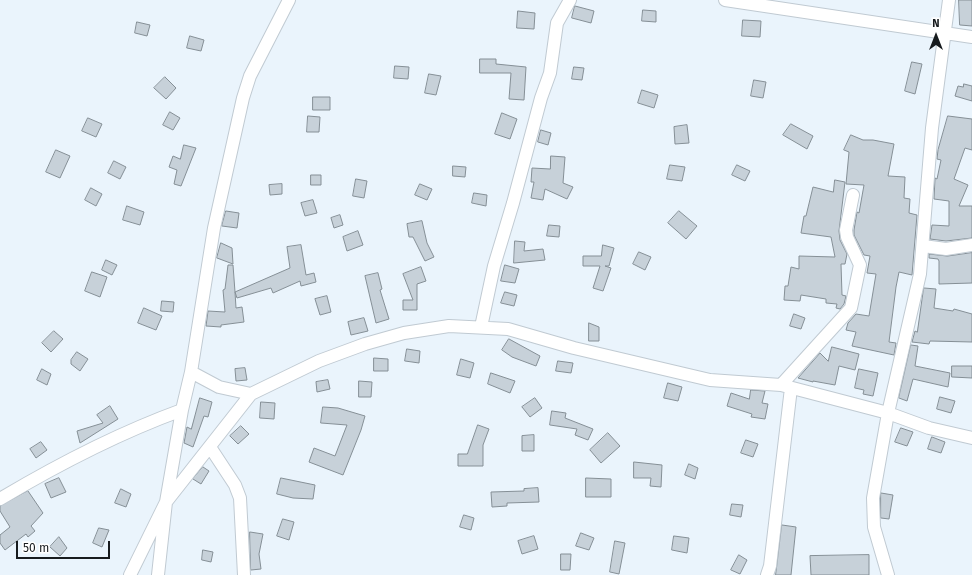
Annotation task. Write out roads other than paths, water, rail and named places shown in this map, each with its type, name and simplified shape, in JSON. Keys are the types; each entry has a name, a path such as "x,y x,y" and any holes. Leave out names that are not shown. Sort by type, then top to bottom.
{"street":[{"path":"158,575 166,502 182,410 191,372 214,228 243,98 250,76 289,0"},
{"path":"480,327 494,266 513,203 541,98 550,73 557,23 570,0"},
{"path":"725,0 972,37"},
{"path":"888,575 874,527 873,498 888,413 919,280 932,128 946,33 949,0"},
{"path":"767,575 770,566 786,386 851,308 860,265 846,237 853,195"},
{"path":"922,246 946,249 972,245"},
{"path":"130,575 166,502 250,394 319,361 365,344 404,333 449,326 508,329 574,348 710,380 786,386 888,413 928,428 972,438"},
{"path":"191,372 219,387 250,394"},
{"path":"0,499 65,463 156,420 182,410"},
{"path":"210,447 235,485 240,498 244,575"}]}
